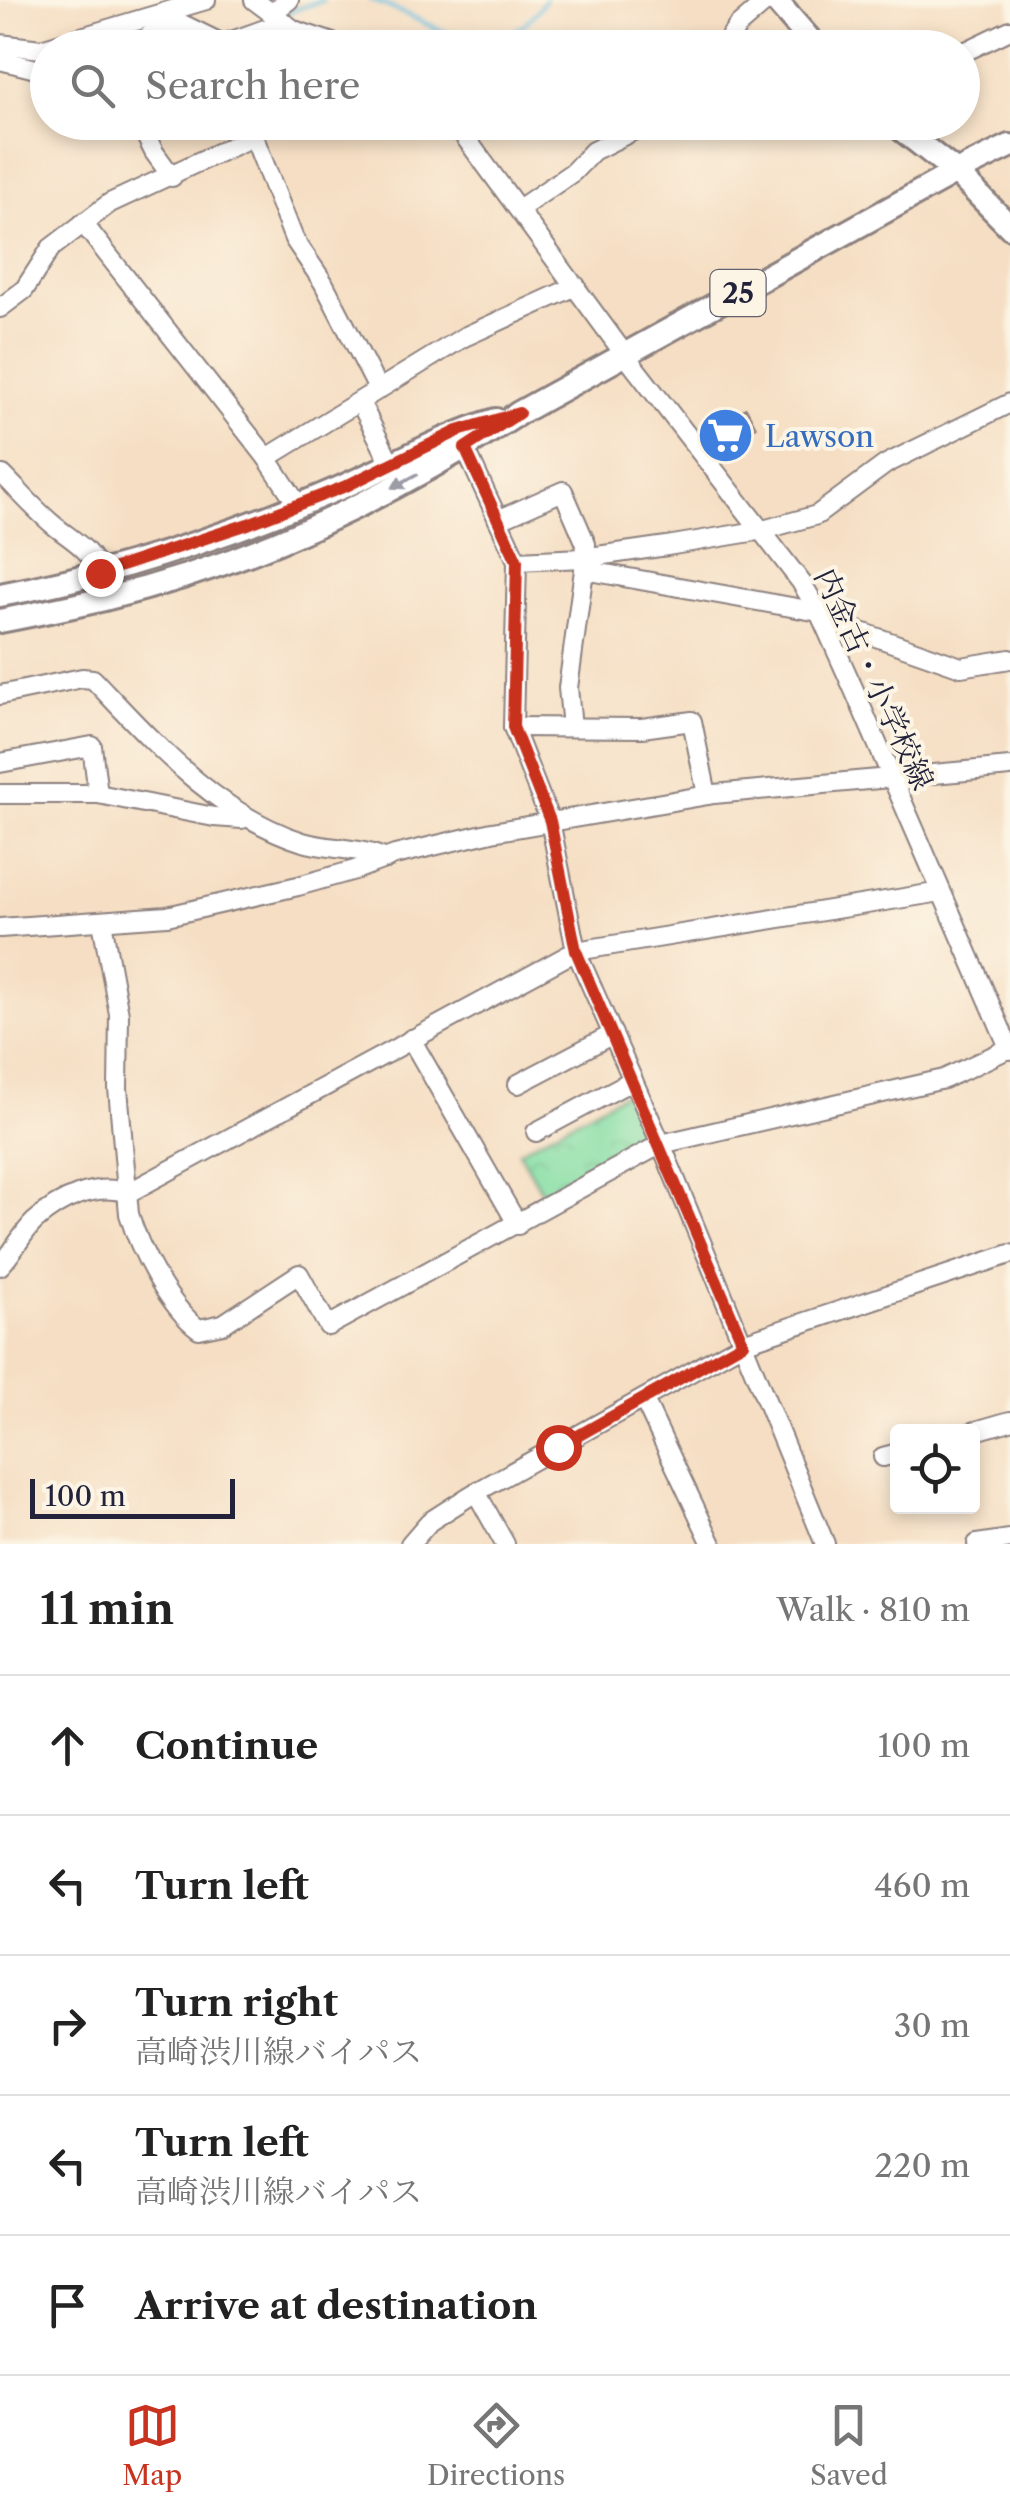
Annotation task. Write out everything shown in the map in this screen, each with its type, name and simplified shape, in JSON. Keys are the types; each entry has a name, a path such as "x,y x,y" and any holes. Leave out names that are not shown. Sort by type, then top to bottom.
{"main road":[{"path":"775,0 801,30"},
{"path":"915,140 956,172 1010,227"},
{"name":"25","path":"0,621 107,598 201,570 312,527 465,448 519,413 1010,146"},
{"name":"25","path":"0,595 100,573 298,505 458,431 519,413"}],"street":[{"path":"105,30 206,0"},
{"path":"254,0 297,30"},
{"path":"254,30 277,18 289,0"},
{"path":"735,30 768,0"},
{"path":"157,30 180,23 193,30"},
{"path":"980,44 1010,30"},
{"path":"0,44 30,50"},
{"path":"0,60 30,68"},
{"path":"148,140 172,177"},
{"path":"0,308 24,290 51,248 110,203 172,177 233,140"},
{"path":"254,140 294,239 323,282 378,389"},
{"name":"内金古・小学校線","path":"468,140 625,356 764,530 820,615 1010,1049"},
{"path":"520,209 573,172 594,151 616,140"},
{"path":"82,224 267,458 298,505"},
{"path":"267,458 482,327 576,286"},
{"path":"360,402 390,464"},
{"path":"584,564 764,530 817,514 886,464 1010,403"},
{"path":"465,448 517,561 513,727 550,821 576,951 661,1144 825,1544"},
{"path":"0,476 3,474 55,526 80,543 93,556 100,573"},
{"path":"498,520 564,491 586,544 568,688 572,727"},
{"path":"517,561 584,564 820,615 961,667 1010,658"},
{"path":"0,695 93,679 212,794 248,819 305,843 386,859"},
{"path":"513,727 642,728 692,721 707,795"},
{"path":"0,763 92,746 98,794"},
{"path":"0,928 167,916 550,821 707,795 1010,767"},
{"path":"1,790 98,794 214,817 248,819"},
{"path":"0,1266 34,1223 57,1206 108,1186 128,1192 576,951 941,892"},
{"path":"102,922 120,1014 118,1088 129,1214 140,1245 163,1284 199,1329 224,1324 300,1274 328,1326 661,1144 944,1079 1010,1049"},
{"path":"518,1084 613,1034"},
{"path":"411,1038 518,1225"},
{"path":"536,1132 633,1080"},
{"path":"410,1544 429,1522 476,1492 743,1343 1010,1254"},
{"path":"644,1400 712,1544"},
{"path":"980,1430 1010,1422"},
{"path":"476,1492 505,1544"},
{"path":"976,1544 1001,1541"}],"green space":[{"path":"632,1089 650,1141 546,1199 519,1151"}],"building":[{"name":"Lawson","path":"746,408 756,427 720,446 708,425"}],"waterway":[{"path":"283,14 323,0"},
{"path":"371,0 442,30"},
{"path":"515,30 545,0"}],"place":[{"name":"Lawson","path":"726,436"}],"route":[{"path":"100,573 248,524 346,486 458,431 519,413 465,448 517,561 513,727 550,821 576,951 743,1343 558,1447"}]}
